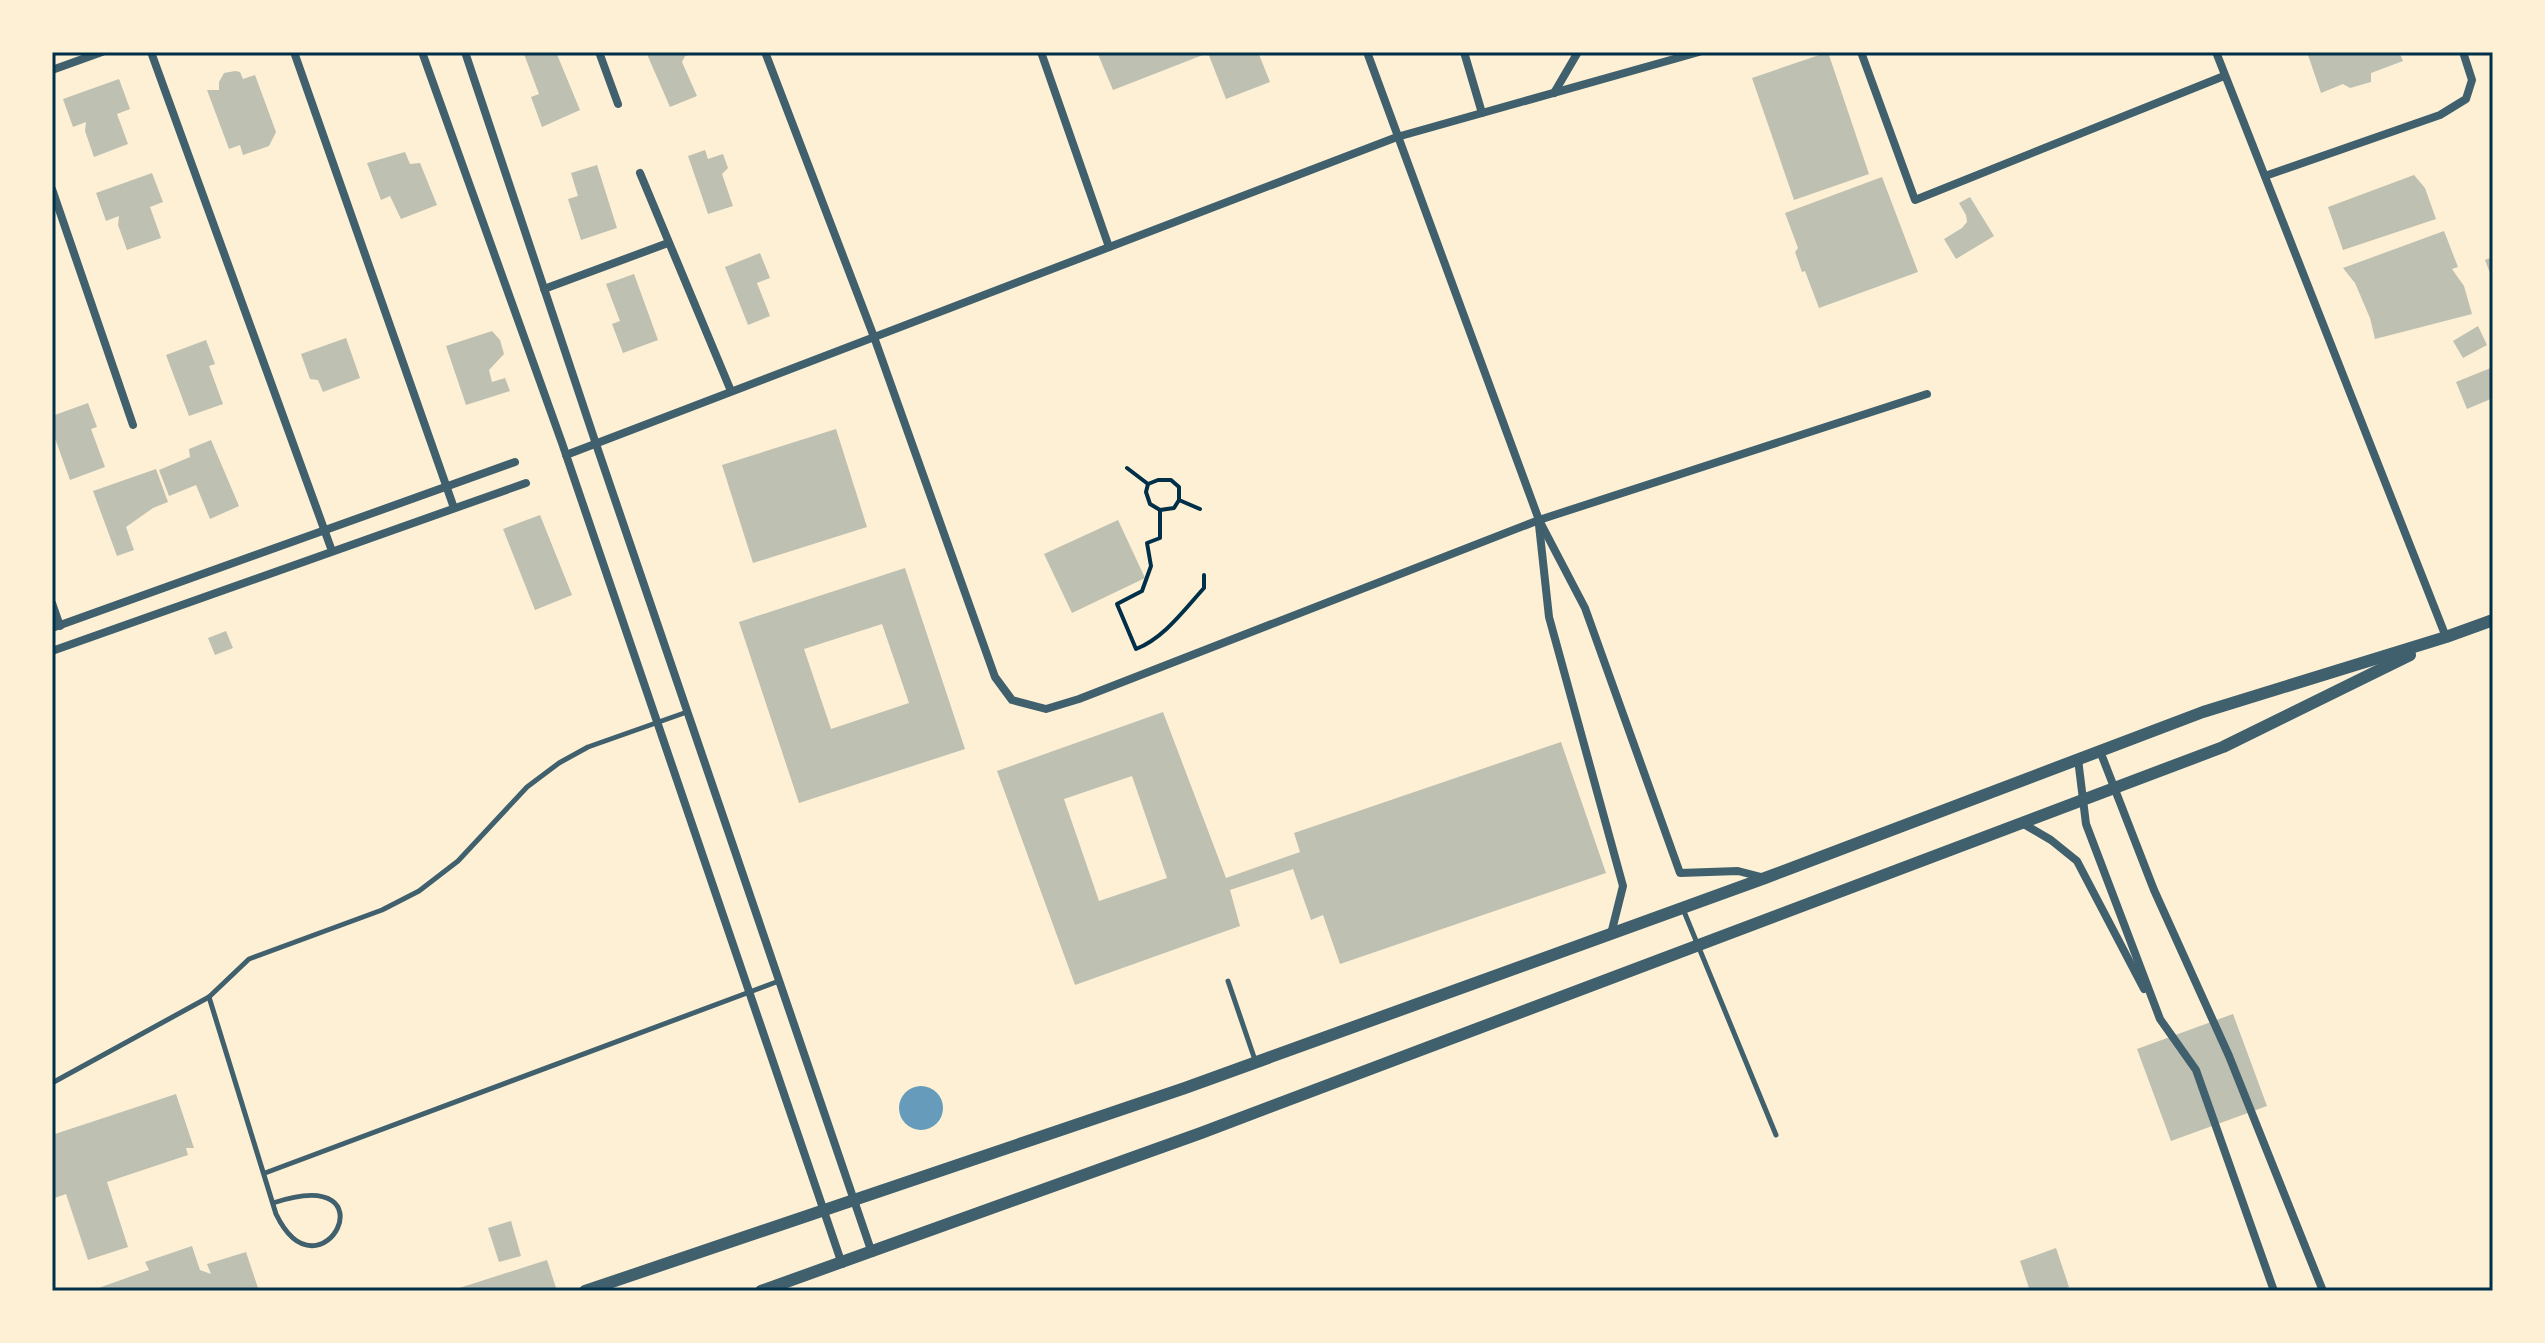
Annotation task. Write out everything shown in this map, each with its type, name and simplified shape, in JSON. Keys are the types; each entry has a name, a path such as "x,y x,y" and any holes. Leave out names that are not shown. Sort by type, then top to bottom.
{"street":[{"path":"52,70 102,52"},
{"path":"151,52 332,551"},
{"path":"294,52 454,508"},
{"path":"422,52 566,455 842,1264"},
{"path":"465,52 872,1253"},
{"path":"599,52 618,104"},
{"path":"765,52 874,337 995,677 1012,700 1046,709 1079,699 1539,520 1927,394"},
{"path":"1041,52 1109,247"},
{"path":"1367,52 1539,520 1585,608 1680,873 1738,871 1765,878"},
{"path":"1464,52 1482,113"},
{"path":"1553,93 1578,52"},
{"path":"566,455 1397,137 1699,52"},
{"path":"1861,52 1915,200 2224,76"},
{"path":"2216,52 2446,637"},
{"path":"2265,176 2440,115 2466,99 2472,80 2463,52"},
{"path":"640,173 731,391"},
{"path":"52,189 133,425"},
{"path":"544,289 668,243"},
{"path":"52,603 56,627 515,462"},
{"path":"52,651 526,483"},
{"path":"1539,520 1549,617 1623,886 1611,934"},
{"path":"585,1291 1185,1088 1765,878 2203,712 2493,620"},
{"path":"761,1291 1201,1133 2223,747 2446,637"},
{"path":"2100,751 2154,890 2229,1056 2323,1291"},
{"path":"2078,759 2086,824 2160,1019"},
{"path":"2022,823 2051,840 2077,861 2160,1019 2196,1070 2274,1291"}],"lane":[{"path":"52,1083 209,997 249,959 382,910 419,891 458,861 527,787 559,763 588,747 687,712"},
{"path":"1682,908 1776,1135"},
{"path":"265,1173 779,981"},
{"path":"1228,981 1256,1061"},
{"path":"209,997 273,1203 286,1235 300,1243 319,1245 334,1238 341,1213 333,1201 320,1194 300,1194 273,1203"}],"path":[{"path":"1127,468 1148,484 1171,480 1179,487 1179,500 1174,508 1160,510 1150,504 1146,492 1148,484"},
{"path":"1179,500 1200,509"},
{"path":"1160,510 1160,538 1147,543 1151,566 1142,591 1117,604 1136,649 1158,638 1188,606 1204,588 1204,575"}],"water":[{"path":"921,1086 937,1092 943,1108 937,1124 921,1130 905,1124 899,1108 905,1092"}],"building":[{"path":"556,52 580,110 542,127 531,97 539,94 524,54"},
{"path":"646,52 690,52 682,62 697,96 670,107"},
{"path":"1097,52 1258,52 1270,82 1226,99 1208,53 1113,90"},
{"path":"1828,52 1869,174 1794,200 1752,78"},
{"path":"2307,52 2399,52 2403,61 2371,73 2371,82 2350,88 2343,84 2321,93"},
{"path":"240,72 243,79 255,75 276,132 269,146 243,155 240,145 229,149 207,90 219,90 224,73"},
{"path":"119,79 130,109 117,114 128,144 94,157 85,131 86,122 73,127 63,99"},
{"path":"705,150 708,159 723,154 728,168 722,174 733,206 708,214 688,156"},
{"path":"405,152 410,164 420,163 437,205 401,219 390,196 381,200 367,163"},
{"path":"597,165 617,228 581,240 568,199 578,196 571,173"},
{"path":"152,173 163,202 150,207 161,238 127,250 118,225 119,216 106,221 96,193"},
{"path":"2414,175 2425,188 2436,219 2343,250 2328,207"},
{"path":"1882,177 1918,272 1819,308 1805,271 1802,272 1795,252 1798,248 1785,213"},
{"path":"1970,197 1994,236 1956,259 1944,239 1967,222 1959,203"},
{"path":"2444,231 2458,267 2452,269 2464,286 2472,314 2375,339 2355,283 2343,268"},
{"path":"760,253 770,278 757,283 770,316 748,325 725,267"},
{"path":"2493,257 2493,281 2485,260"},
{"path":"634,274 658,340 623,353 612,324 620,321 606,284"},
{"path":"2478,326 2487,345 2463,358 2453,341"},
{"path":"492,331 500,340 504,354 489,370 492,382 505,378 510,391 466,405 446,346"},
{"path":"346,338 360,378 323,392 318,380 310,379 301,354"},
{"path":"206,340 215,364 209,366 223,404 189,416 166,355"},
{"path":"2493,367 2493,398 2467,409 2456,382"},
{"path":"88,403 97,427 91,429 105,467 70,480 52,430 52,416"},
{"path":"836,429 867,527 753,563 722,465"},
{"path":"211,440 239,506 210,519 196,485 169,496 159,470 190,457 189,449"},
{"path":"156,469 168,502 153,508 126,527 134,550 117,556 93,491"},
{"path":"540,515 572,595 535,610 503,529"},
{"path":"1118,520 1145,578 1072,613 1044,554"},
{"path":"905,568 965,749 799,803 739,622","holes":["882,624 909,703 831,729 804,649"]},
{"path":"226,631 233,648 215,655 208,638"},
{"path":"1163,712 1226,878 1300,852 1294,833 1561,742 1606,873 1340,964 1323,915 1311,920 1293,869 1230,890 1240,926 1075,985 997,771","holes":["1132,776 1167,878 1099,901 1064,799"]},
{"path":"2233,1014 2267,1106 2171,1141 2137,1049"},
{"path":"176,1094 194,1148 186,1148 188,1155 107,1182 128,1247 88,1260 66,1194 52,1199 52,1135"},
{"path":"511,1221 521,1256 499,1262 488,1228"},
{"path":"192,1246 200,1270 211,1274 207,1264 246,1252 259,1291 90,1291 149,1270 145,1262"},
{"path":"2056,1248 2069,1287 2058,1291 2030,1291 2020,1261"},
{"path":"547,1260 557,1291 453,1291 453,1290"}]}
